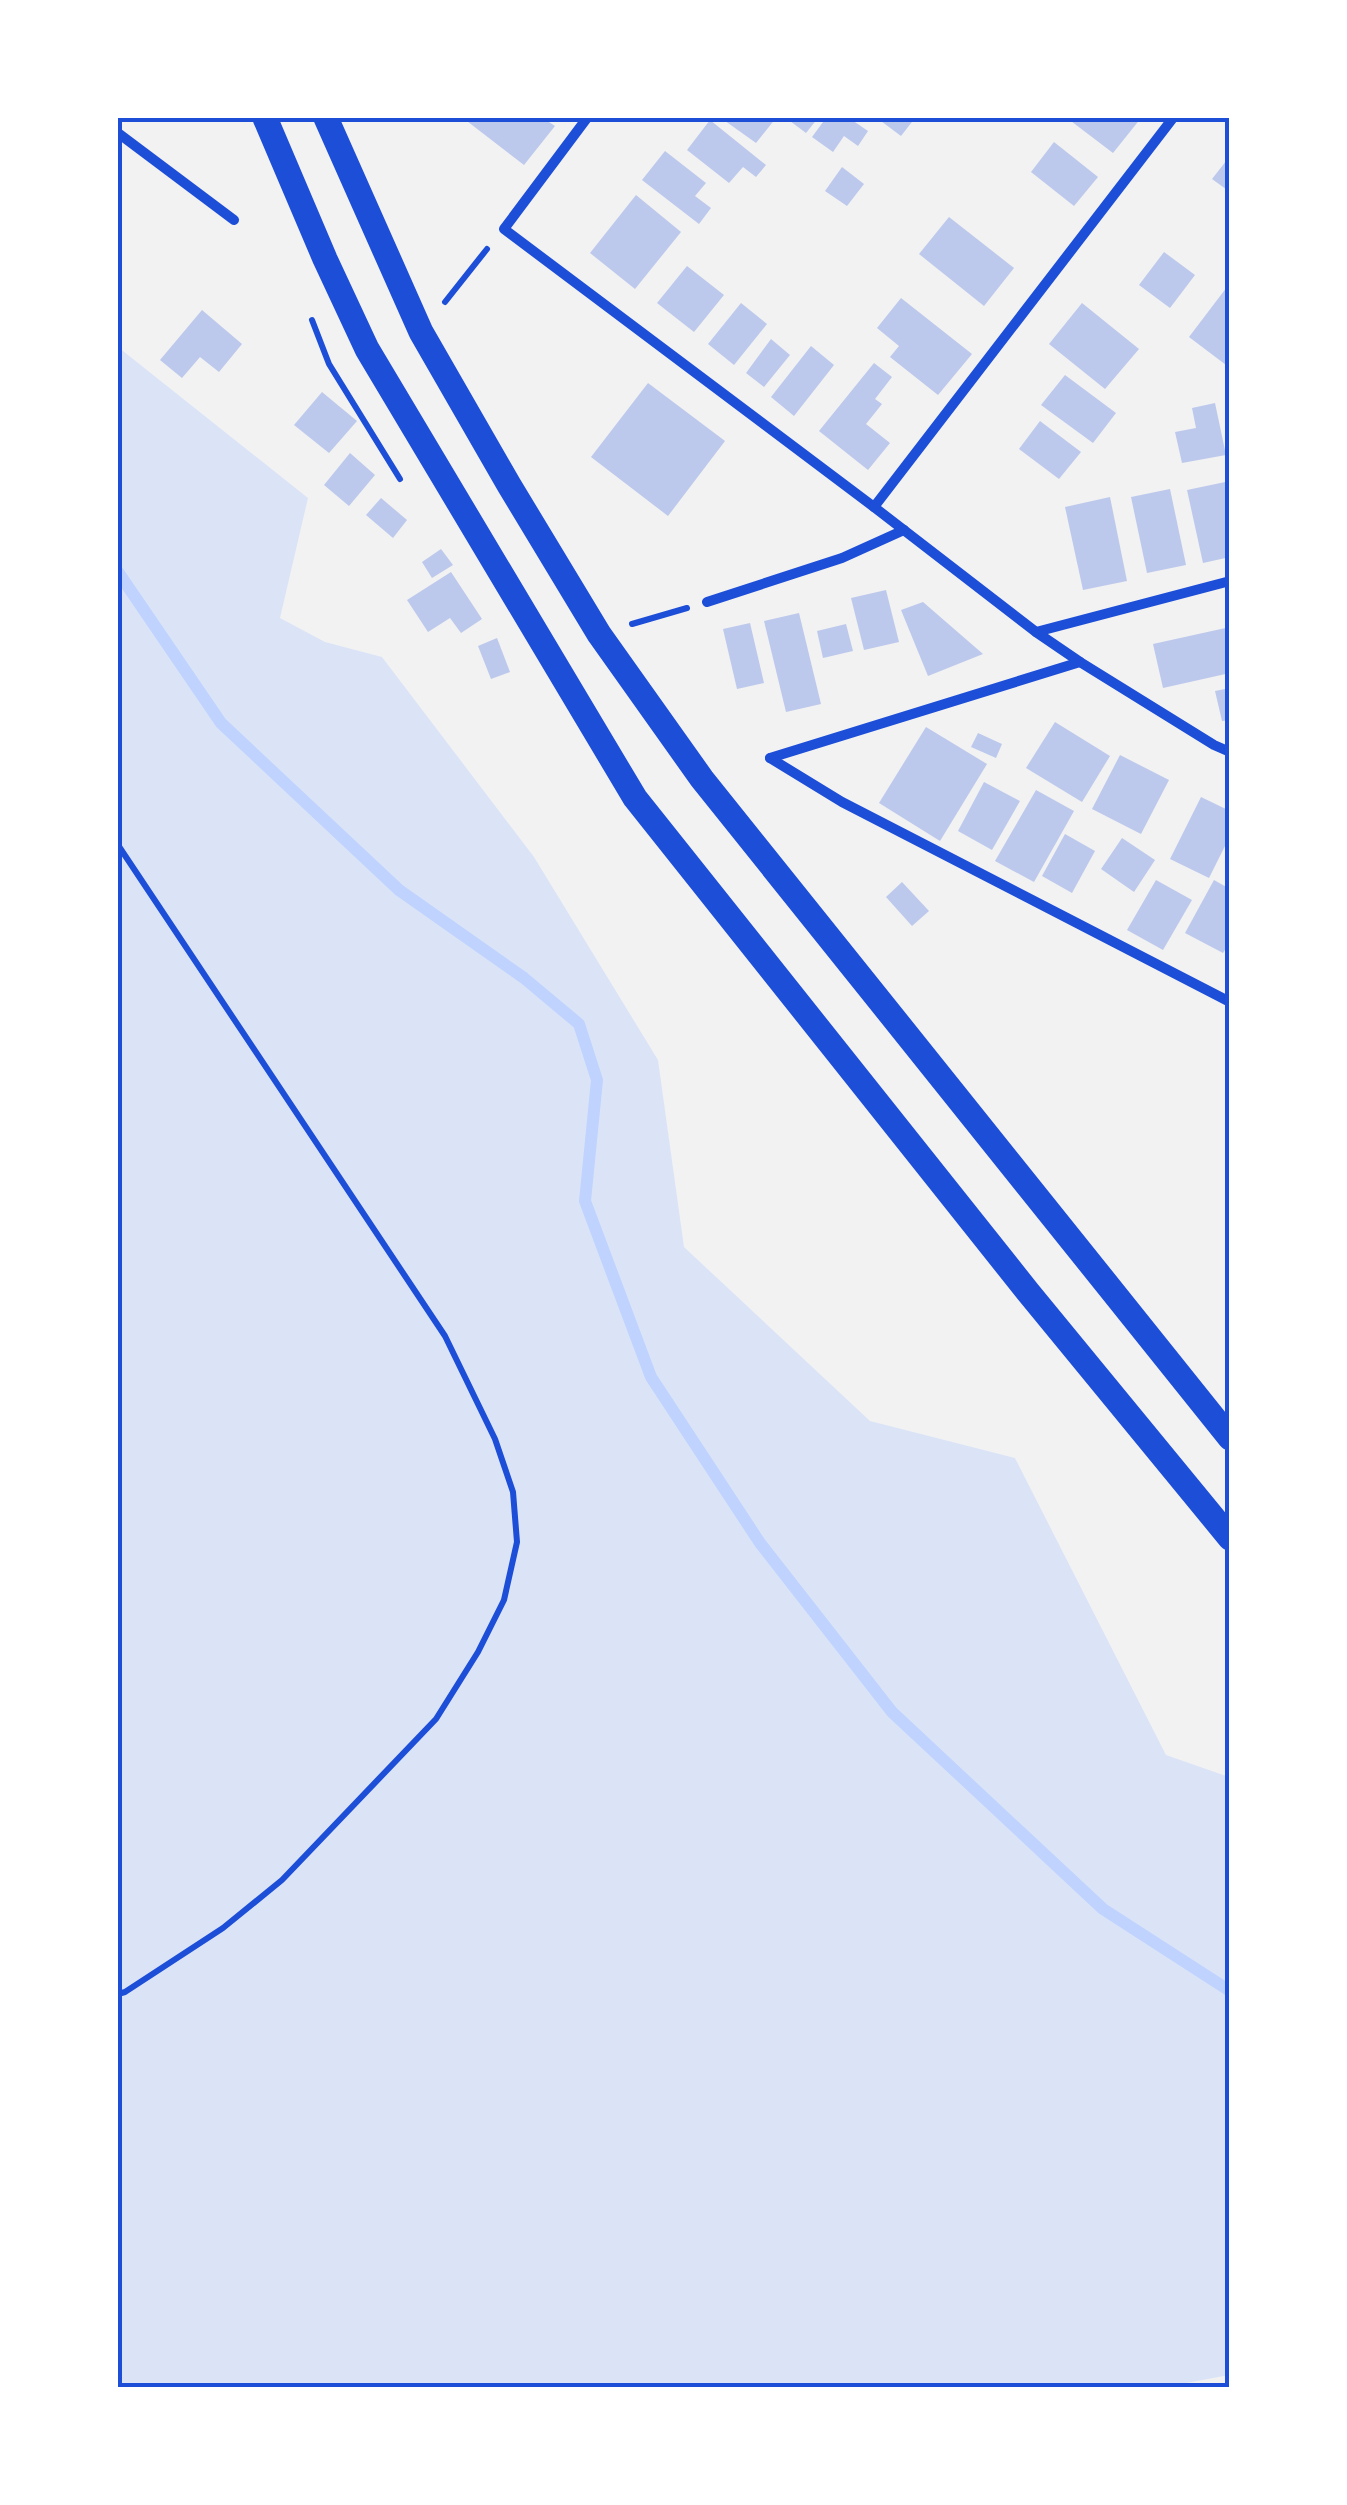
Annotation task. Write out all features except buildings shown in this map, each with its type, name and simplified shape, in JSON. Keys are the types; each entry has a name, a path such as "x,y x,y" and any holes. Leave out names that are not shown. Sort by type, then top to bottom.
{"main road":[{"path":"265,118 367,350 635,798 1028,1292 1230,1538"},
{"path":"326,118 421,332 599,634 702,780 1230,1438"}],"street":[{"path":"587,118 504,229 1036,632 1230,752"},
{"path":"874,506 1173,118"},
{"path":"118,133 234,220"},
{"path":"707,602 842,558 904,530"},
{"path":"1036,632 1230,581"},
{"path":"1080,662 770,758 842,802 1230,1002"}],"path":[{"path":"421,332 504,229"},
{"path":"599,634 707,602"},
{"path":"118,845 446,1336 495,1439 513,1492 517,1542 504,1600 478,1652 436,1719 282,1880 224,1928 118,1994"}],"shaded area":[{"path":"118,347 308,498 280,618 325,642 382,657 534,857 658,1060 684,1247 870,1421 1015,1458 1166,1755 1229,1777 1229,2375 1160,2388 118,2387"}],"waterway":[{"path":"118,572 221,723 399,890 524,978 579,1024 597,1080 585,1201 651,1377 760,1543 892,1712 1103,1909 1230,1991"}]}
